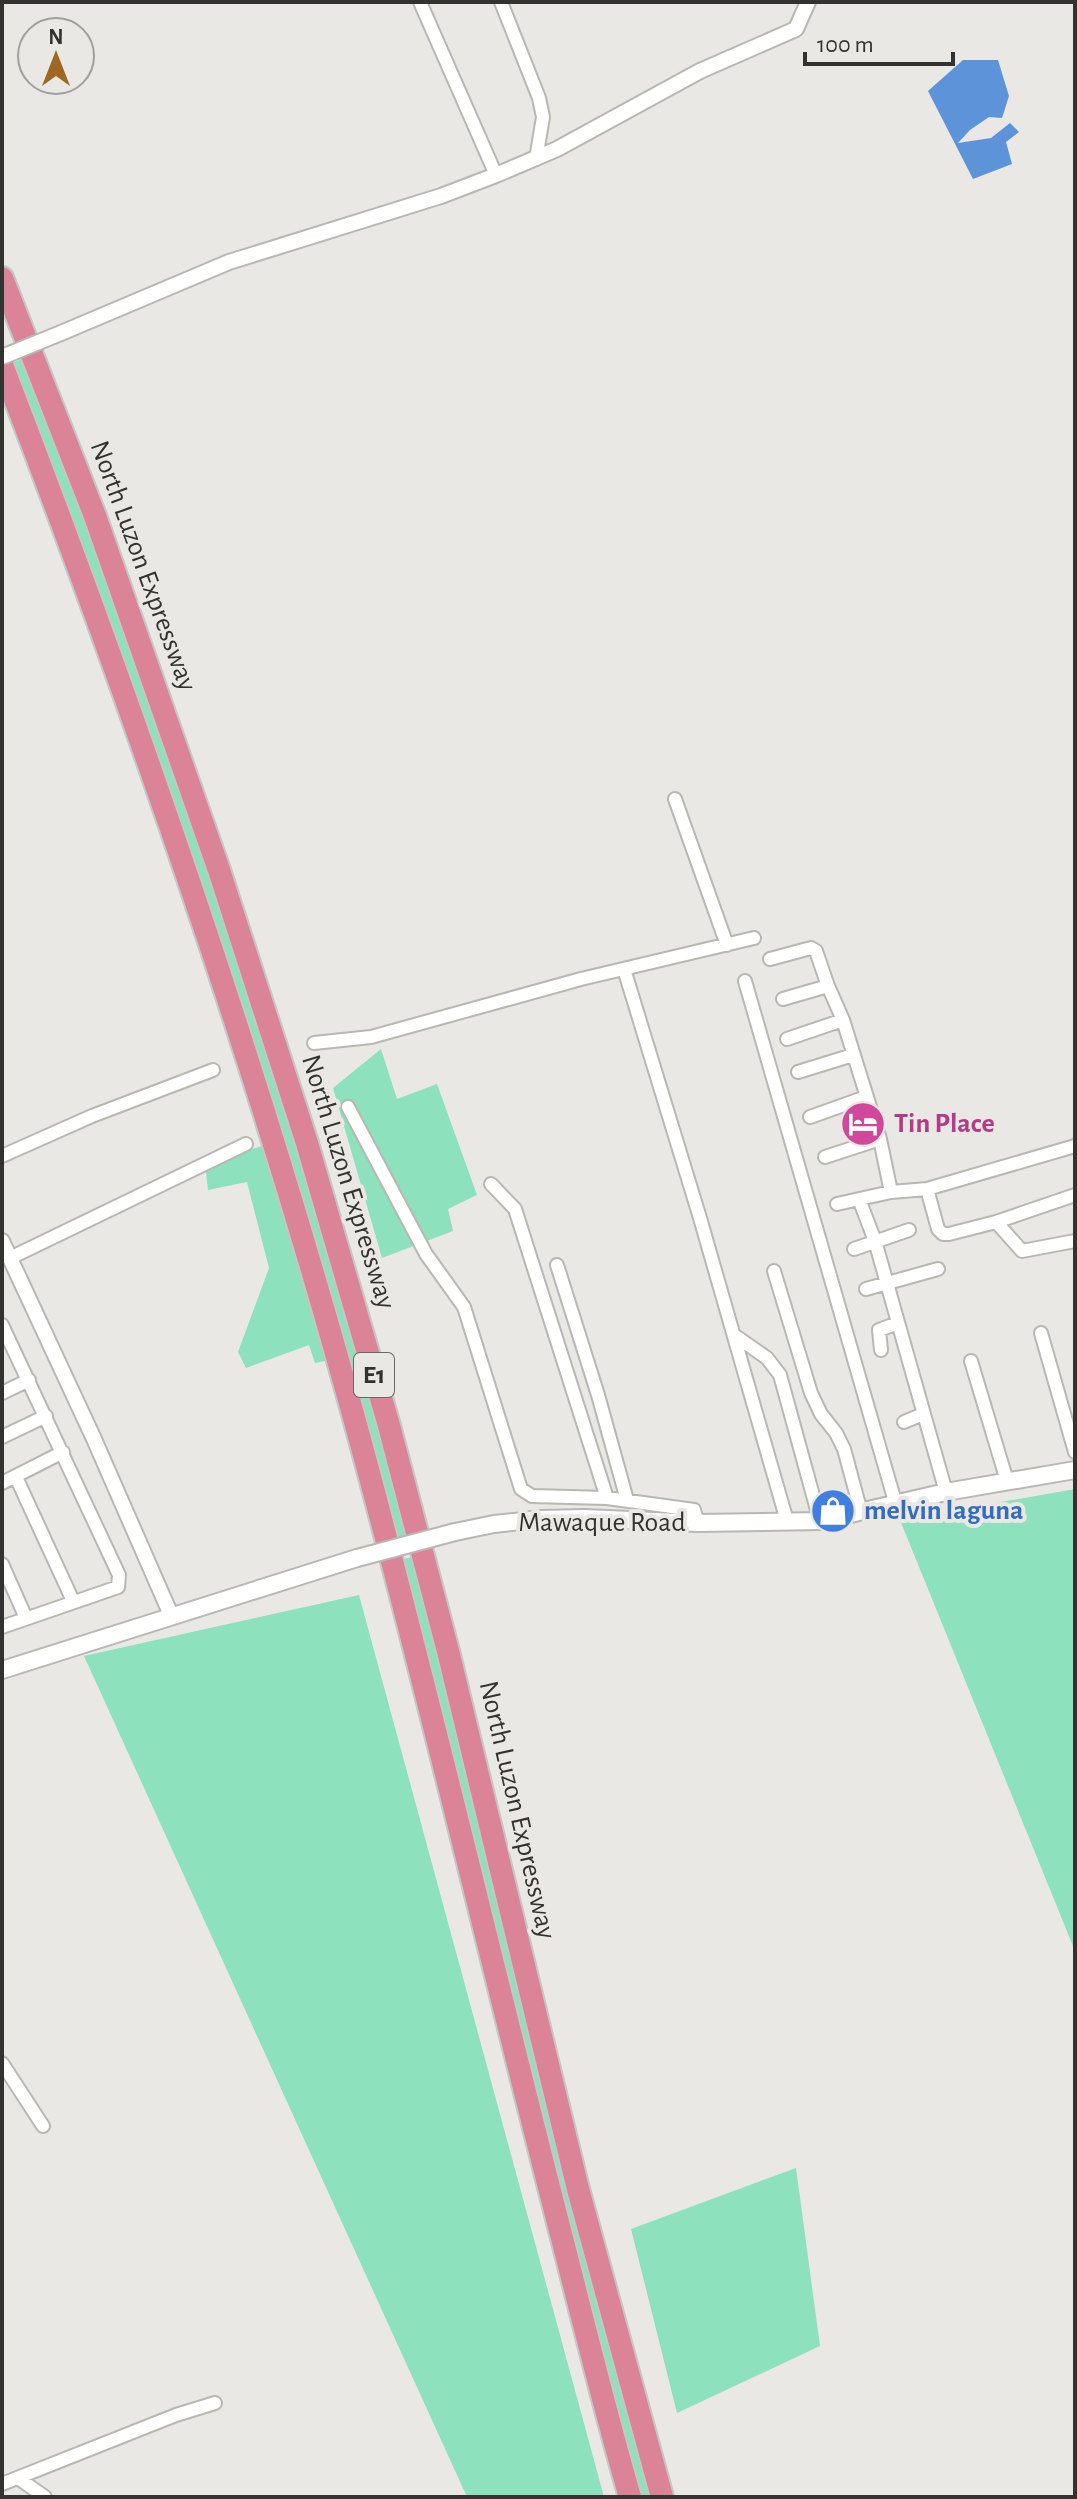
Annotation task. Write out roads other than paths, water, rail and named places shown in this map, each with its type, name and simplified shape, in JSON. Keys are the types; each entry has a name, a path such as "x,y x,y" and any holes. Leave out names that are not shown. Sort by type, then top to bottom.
{"highway":[{"name":"North Luzon Expressway","path":"2,278 105,545 219,870 307,1143 388,1422 440,1621 578,2189 662,2497"},
{"name":"E1","path":"2,365 65,529 189,877 280,1165 357,1430 410,1629 484,1937 630,2497"}],"main road":[{"name":"Mawaque Road","path":"2,1670 357,1558 494,1524 585,1518 698,1523 820,1521 946,1492 1075,1470"}],"street":[{"path":"420,2 496,175"},
{"path":"501,2 539,98 543,117 536,159"},
{"path":"2,357 229,262 441,196 536,159 700,71 796,29 808,2"},
{"path":"675,799 727,945"},
{"path":"314,1043 371,1037 624,969 754,938"},
{"path":"770,959 814,948 843,1020 880,1139 891,1192"},
{"path":"624,969 787,1521"},
{"path":"745,981 896,1505"},
{"path":"783,999 828,986"},
{"path":"787,1039 843,1020"},
{"path":"798,1072 853,1055"},
{"path":"2,1156 92,1116 213,1070"},
{"path":"810,1117 866,1097"},
{"path":"348,1107 426,1254 464,1307 521,1489 526,1495 607,1498 694,1510 698,1523"},
{"path":"825,1157 880,1139"},
{"path":"10,1258 246,1144"},
{"path":"837,1204 891,1192 927,1189 1075,1146"},
{"path":"491,1184 515,1209 607,1498"},
{"path":"927,1189 938,1229 943,1234 996,1222 1075,1195"},
{"path":"859,1199 875,1241 946,1492"},
{"path":"996,1222 1022,1251 1075,1241"},
{"path":"854,1249 909,1230"},
{"path":"2,1241 171,1615"},
{"path":"557,1265 627,1500"},
{"path":"866,1289 938,1269"},
{"path":"774,1271 811,1393 844,1449 861,1512"},
{"path":"881,1350 879,1330 898,1323"},
{"path":"2,1325 63,1452 120,1582 118,1587 2,1627"},
{"path":"1041,1333 1075,1452"},
{"path":"734,1335 767,1358 780,1375 820,1521"},
{"path":"971,1361 1007,1481"},
{"path":"896,1375 912,1370"},
{"path":"2,1393 29,1380"},
{"path":"904,1422 923,1414"},
{"path":"2,1437 46,1416"},
{"path":"2,1483 63,1452"},
{"path":"16,1477 73,1601"},
{"path":"2,1564 26,1618"},
{"path":"2,2063 43,2126"},
{"path":"2,2484 176,2415 215,2403"},
{"path":"18,2478 45,2497"}],"water":[{"path":"963,60 998,60 1009,96 1002,118 989,117 958,143 991,138 1010,123 1019,132 1006,142 1012,164 973,179 928,91"}],"place":[{"name":"Tin Place","path":"863,1124"},
{"name":"melvin laguna","path":"833,1511"}]}
